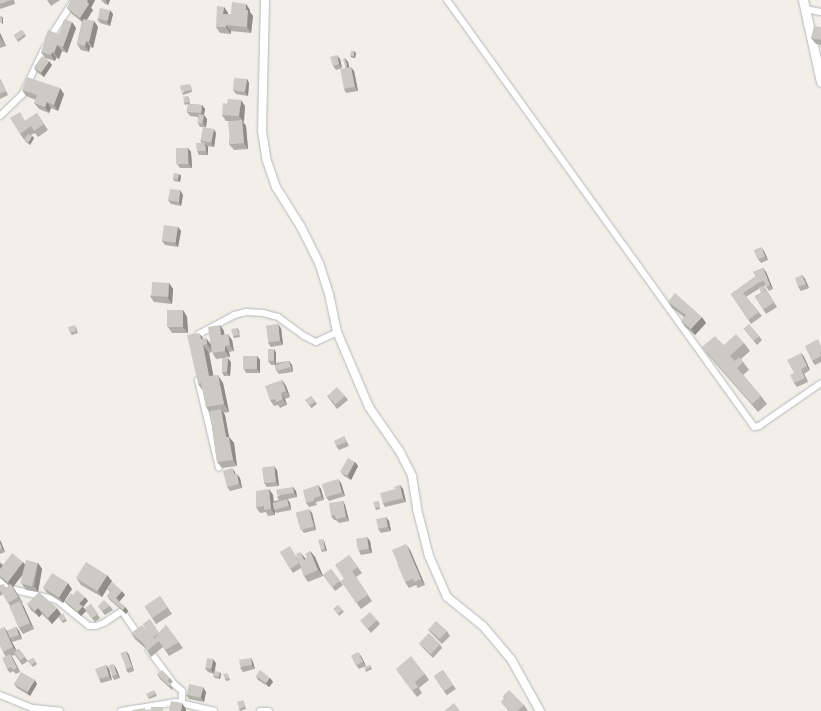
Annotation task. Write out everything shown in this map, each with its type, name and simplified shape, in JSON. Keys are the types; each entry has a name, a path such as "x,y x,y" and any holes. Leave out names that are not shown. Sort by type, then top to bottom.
{"main road":[{"path":"804,4 821,82"}],"street":[{"path":"0,116 22,95 54,30 74,0"},
{"path":"265,0 262,131 267,162 276,187 301,227 319,264 329,294 337,332 369,408 400,452 412,476 417,509 429,556 447,597 483,626 511,659 540,711"},
{"path":"447,0 752,424 754,426 759,426 821,383"},
{"path":"804,4 821,12"},
{"path":"191,347 191,343 198,334 234,315 246,312 263,313 278,317 304,336 316,342 337,332"},
{"path":"197,375 219,468"},
{"path":"0,581 11,589 57,600 89,626 104,624 122,611 142,640"},
{"path":"146,646 174,684 182,691 182,703"},
{"path":"0,694 33,708 60,711"},
{"path":"121,711 176,702 214,711"},
{"path":"260,711 269,711"}],"building":[{"path":"0,0 11,0 0,4"},
{"path":"71,0 88,0 87,2 89,4 80,18 67,8"},
{"path":"232,2 246,4 246,10 248,10 247,27 226,25 226,27 216,27 217,6 224,7 223,14 231,14"},
{"path":"100,8 110,10 108,21 98,19"},
{"path":"1,16 2,23 0,23"},
{"path":"64,19 72,22 63,47 57,45 54,53 52,52 51,55 41,52 48,30 59,34"},
{"path":"83,19 94,21 89,42 86,41 85,46 77,44"},
{"path":"814,26 821,27 821,40 811,38"},
{"path":"22,30 25,34 17,40 14,35"},
{"path":"351,51 354,51 354,56 350,56"},
{"path":"337,55 339,64 333,66 330,57"},
{"path":"42,56 49,61 41,73 34,67"},
{"path":"345,58 347,66 345,66 343,59"},
{"path":"351,67 355,87 344,89 340,69"},
{"path":"27,77 60,88 54,105 47,102 45,107 34,103 37,95 22,90"},
{"path":"234,78 247,79 245,92 233,90"},
{"path":"0,79 6,91 0,94"},
{"path":"190,84 191,90 181,91 180,86"},
{"path":"188,96 189,102 184,103 183,97"},
{"path":"228,99 241,100 239,116 222,115 223,103 227,104"},
{"path":"188,104 202,105 201,113 187,112"},
{"path":"20,112 25,121 37,113 44,124 34,131 31,126 20,134 10,118"},
{"path":"199,114 204,115 202,124 197,123"},
{"path":"242,120 244,143 230,144 228,121"},
{"path":"203,127 214,129 211,143 201,141"},
{"path":"28,134 32,136 29,142 24,140"},
{"path":"196,143 205,143 206,151 197,151"},
{"path":"176,148 188,148 188,164 176,164"},
{"path":"174,173 179,174 178,180 173,179"},
{"path":"170,189 180,190 179,202 168,200"},
{"path":"164,225 178,227 176,243 162,241"},
{"path":"761,247 765,256 758,259 754,250"},
{"path":"763,268 770,285 766,287 764,281 760,282 743,293 759,312 748,320 731,294 756,276 753,272"},
{"path":"802,275 806,284 798,287 795,278"},
{"path":"152,282 169,283 168,297 151,296"},
{"path":"764,286 765,290 761,293 759,287"},
{"path":"766,290 774,303 763,310 755,297"},
{"path":"675,293 702,317 691,329 681,321 686,315 668,302"},
{"path":"167,310 183,310 183,327 167,327"},
{"path":"278,324 280,341 268,342 266,325"},
{"path":"749,324 759,336 754,341 744,328"},
{"path":"75,325 76,331 70,333 68,327"},
{"path":"220,325 221,335 228,334 230,345 225,346 225,351 212,353 208,327"},
{"path":"237,328 239,335 233,336 231,329"},
{"path":"199,333 201,339 206,338 207,344 203,345 209,376 218,375 224,404 206,407 201,383 198,384 187,335"},
{"path":"736,334 744,343 730,356 735,361 739,357 743,362 737,368 761,396 752,404 702,347 715,336 724,345"},
{"path":"818,339 821,347 821,356 812,361 805,346"},
{"path":"268,349 274,349 274,361 268,361"},
{"path":"801,353 807,366 801,369 805,378 794,383 790,375 794,373 787,360"},
{"path":"243,356 257,356 257,369 243,369"},
{"path":"222,358 228,358 227,372 222,372"},
{"path":"289,361 291,367 278,371 276,365"},
{"path":"282,380 286,391 281,393 283,399 276,402 275,399 270,400 265,386"},
{"path":"337,387 345,396 335,405 327,396"},
{"path":"311,396 315,402 309,406 305,400"},
{"path":"221,409 226,437 229,437 233,460 217,462 210,411"},
{"path":"344,436 346,442 336,446 334,441"},
{"path":"348,458 355,462 347,476 340,472"},
{"path":"274,466 276,482 264,483 262,467"},
{"path":"232,468 234,474 237,474 239,484 227,487 223,471"},
{"path":"338,479 342,492 326,497 322,484"},
{"path":"318,485 321,496 314,498 314,501 306,503 303,490"},
{"path":"400,485 403,498 383,503 380,493 395,489 394,487"},
{"path":"293,487 294,493 277,496 276,490"},
{"path":"269,489 271,509 264,510 264,506 256,507 256,491"},
{"path":"287,499 289,506 275,510 273,503"},
{"path":"343,501 346,517 336,519 335,515 331,516 329,503"},
{"path":"378,501 379,507 375,508 373,502"},
{"path":"309,509 314,526 301,530 296,513"},
{"path":"386,517 388,527 378,529 376,519"},
{"path":"367,537 369,549 358,551 356,539"},
{"path":"323,539 325,549 321,550 318,540"},
{"path":"406,544 421,579 414,582 413,579 405,582 392,550"},
{"path":"290,546 299,563 290,569 280,552"},
{"path":"310,551 318,570 304,576 296,554 300,552 304,560 307,558 305,554"},
{"path":"12,553 23,562 8,582 0,576 0,569"},
{"path":"349,555 358,567 352,571 368,595 356,603 341,581 344,579 335,565"},
{"path":"26,560 38,563 32,586 20,583"},
{"path":"86,562 107,575 97,591 76,578"},
{"path":"331,569 340,581 332,587 323,575"},
{"path":"52,573 68,583 59,597 43,587"},
{"path":"112,582 122,591 116,598 125,607 123,610 107,596 111,591 107,588"},
{"path":"3,584 6,588 11,584 18,597 8,603 0,590 0,586"},
{"path":"77,590 85,597 79,604 83,606 78,612 65,601 71,593 73,595"},
{"path":"39,592 57,608 48,618 38,608 35,611 27,604"},
{"path":"160,596 168,608 152,618 144,607"},
{"path":"104,600 110,606 102,611 98,606"},
{"path":"20,601 30,623 19,628 9,606"},
{"path":"91,604 98,614 91,618 84,609"},
{"path":"338,605 342,610 338,614 334,609"},
{"path":"370,612 377,620 367,629 360,621"},
{"path":"63,614 66,619 61,621 58,617"},
{"path":"150,619 159,633 152,638 142,624"},
{"path":"436,621 447,631 440,639 429,629"},
{"path":"142,625 154,639 166,625 179,642 165,650 159,641 147,651 144,644 131,633"},
{"path":"4,627 13,647 3,652 0,646 0,629"},
{"path":"16,627 19,635 10,638 7,631"},
{"path":"429,633 440,644 430,654 419,643"},
{"path":"19,649 25,657 20,661 14,653"},
{"path":"126,651 132,667 126,669 120,653"},
{"path":"358,652 363,662 356,665 351,656"},
{"path":"10,654 17,668 13,670 11,667 7,669 2,658"},
{"path":"411,656 425,674 415,682 418,687 412,691 396,669"},
{"path":"33,658 36,662 31,665 28,661"},
{"path":"207,658 213,659 211,669 205,668"},
{"path":"251,658 252,665 240,667 239,660"},
{"path":"113,664 117,674 112,676 108,666"},
{"path":"106,665 109,676 99,679 95,669"},
{"path":"370,665 371,667 365,670 364,667"},
{"path":"162,670 170,678 167,681 171,684 169,686 157,674"},
{"path":"260,670 270,678 266,683 256,676"},
{"path":"443,670 453,685 444,691 434,676"},
{"path":"214,671 220,672 219,677 213,676"},
{"path":"21,672 35,680 28,692 14,684"},
{"path":"227,673 229,678 225,679 223,674"},
{"path":"189,684 203,687 200,698 187,695"},
{"path":"154,690 156,694 148,698 146,694"},
{"path":"509,690 524,705 517,711 510,711 501,702 505,698 503,696"},
{"path":"243,700 245,707 239,708 237,702"},
{"path":"171,701 182,703 181,711 169,711"},
{"path":"454,703 460,711 444,711"},
{"path":"151,707 163,707 163,711 151,711"},
{"path":"145,708 146,711 132,710"}]}
